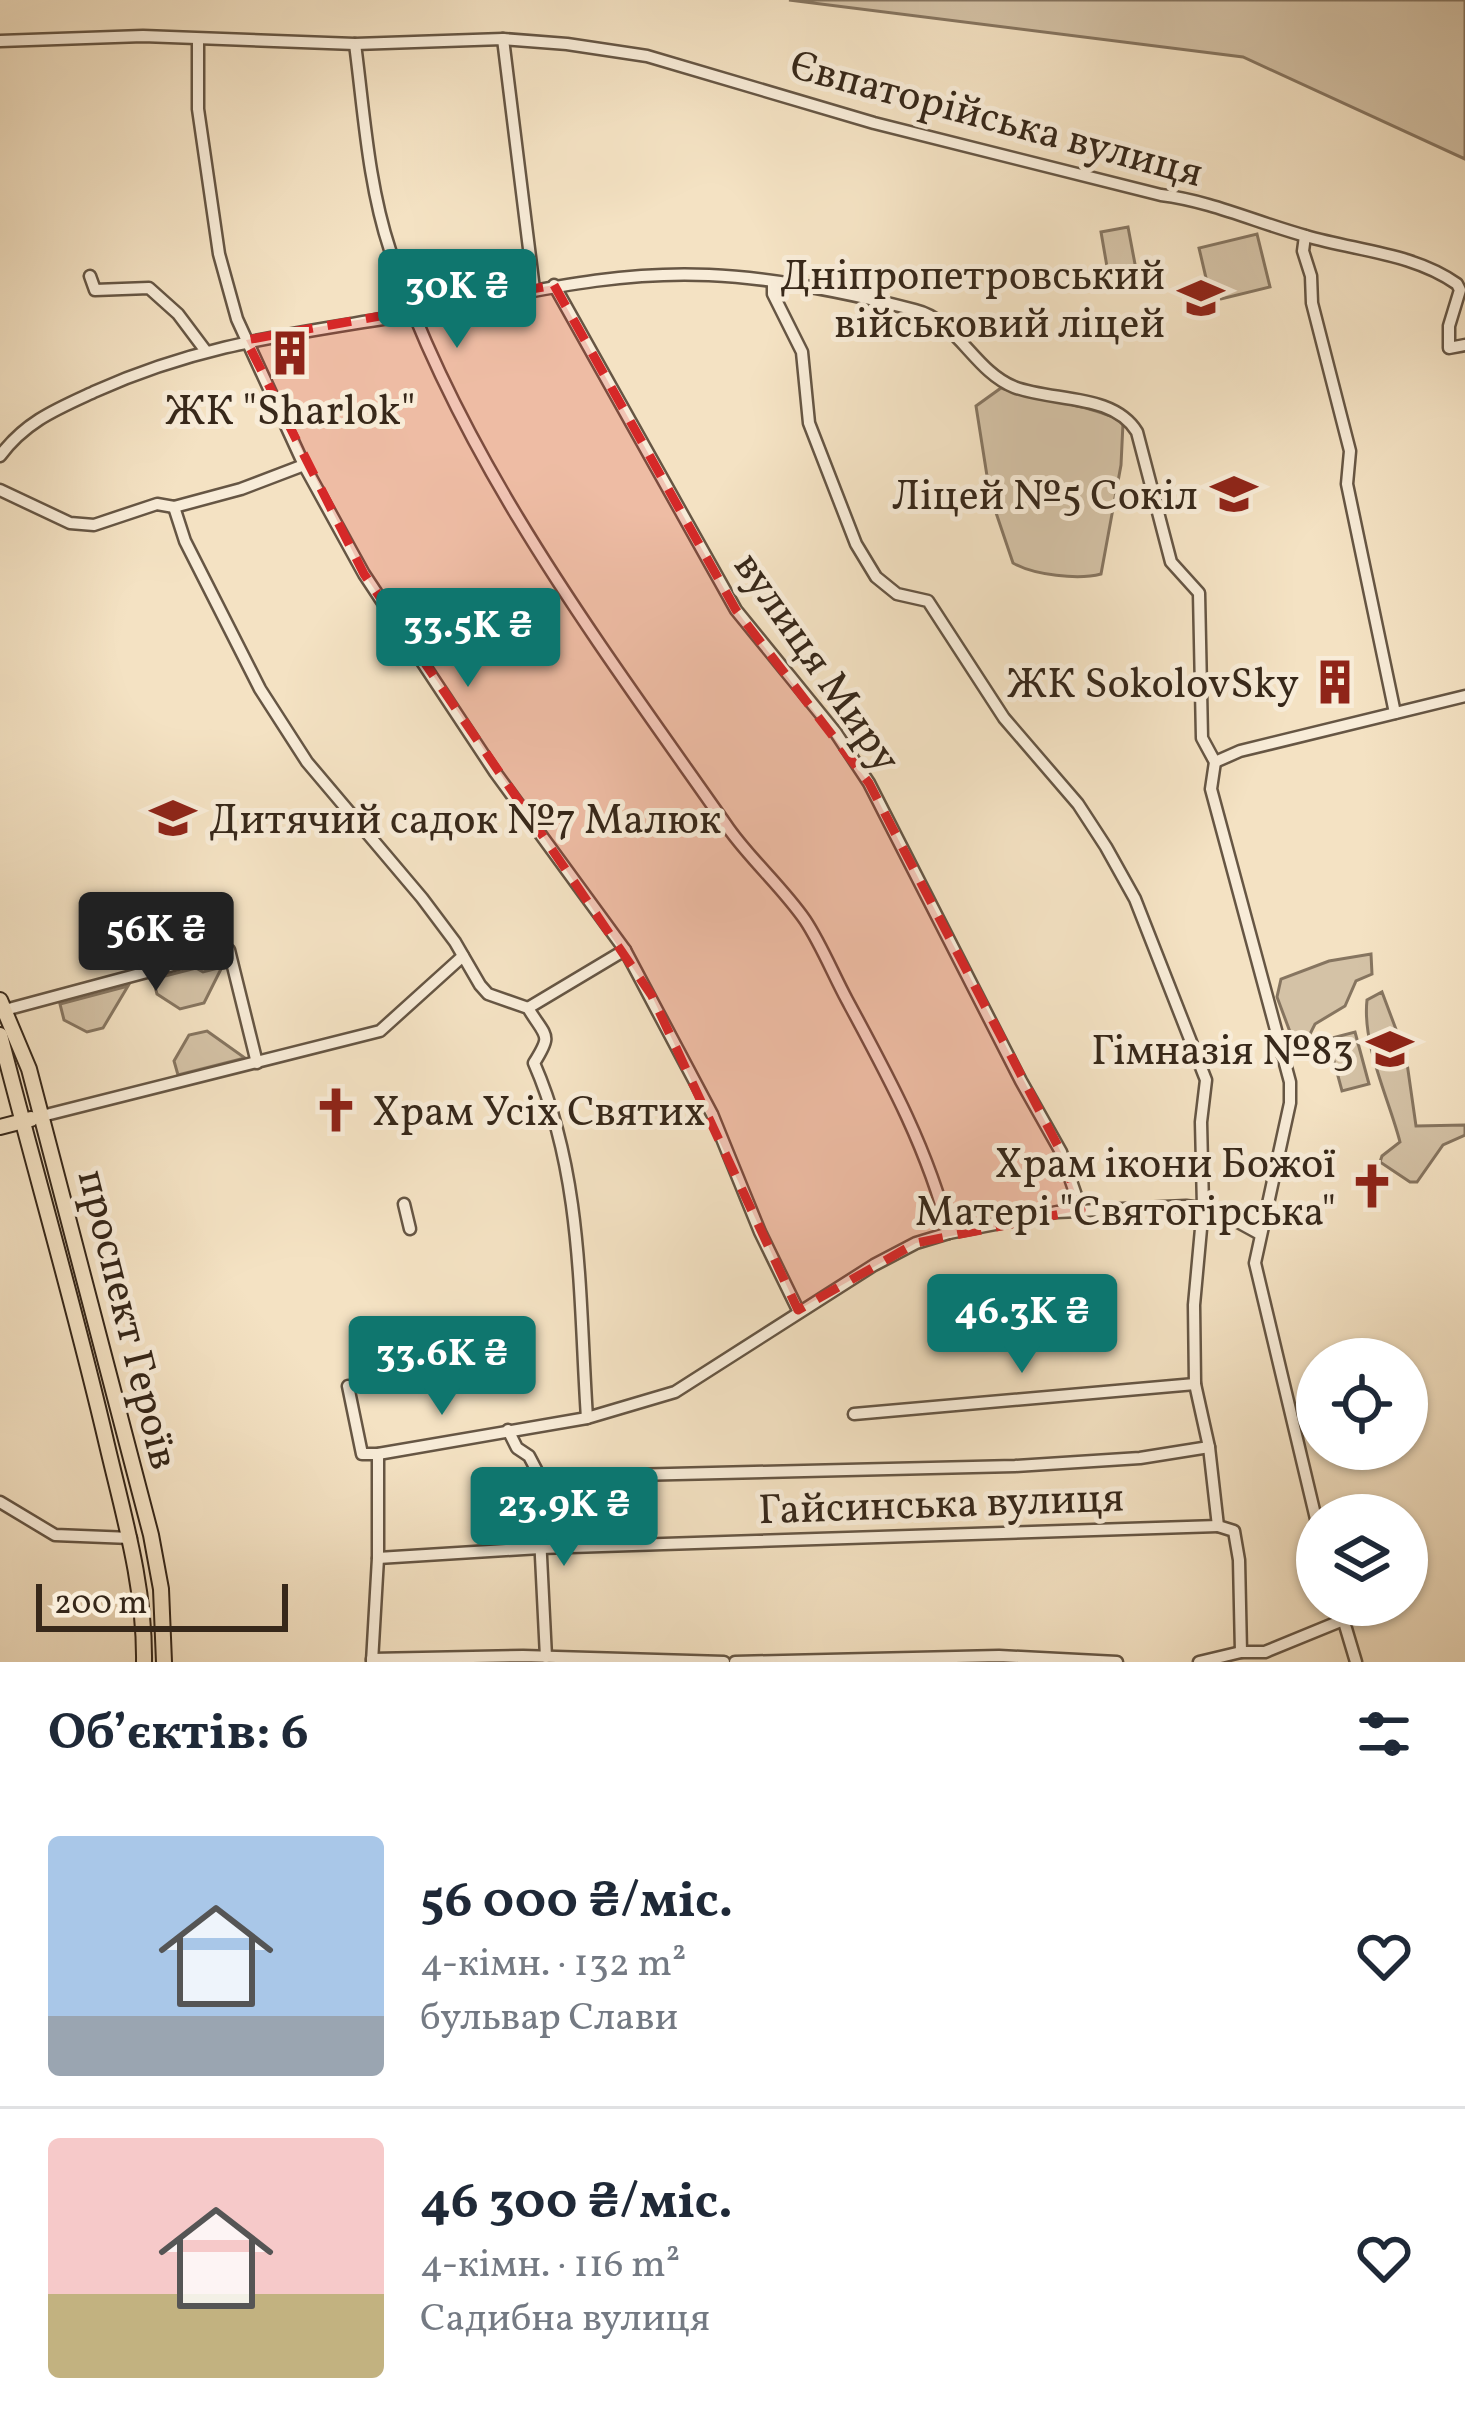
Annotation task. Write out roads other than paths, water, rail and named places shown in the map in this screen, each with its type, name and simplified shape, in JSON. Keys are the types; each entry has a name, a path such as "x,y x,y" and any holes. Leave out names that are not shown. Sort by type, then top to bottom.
{"main road":[{"name":"проспект Героїв","path":"2,1007 29,1070 151,1534 161,1589 164,1662"},
{"name":"проспект Героїв","path":"0,1035 131,1538 144,1662"},
{"path":"0,1127 42,1116"}],"street":[{"name":"Євпаторійська вулиця","path":"0,41 143,36 355,44 503,39 647,56 874,122 1161,195 1190,198 1305,236 1407,258 1448,278 1460,290 1449,326 1450,348 1465,345"},
{"path":"503,39 534,289"},
{"path":"198,40 198,109 219,254 246,340 304,465 364,574 495,772 625,950 712,1114 798,1310"},
{"path":"355,44 370,164 390,248 458,415 505,497 742,848 807,922 907,1112 950,1233"},
{"path":"1305,236 1312,303 1350,451 1347,484 1396,713"},
{"path":"0,456 36,418 205,350 416,314 554,284 707,274 773,282 922,312 999,380 1051,397 1113,409 1130,421 1171,562 1199,593 1202,738 1215,762 1211,789 1291,1093 1255,1263 1310,1494"},
{"path":"90,275 95,290 149,288 178,314 205,350"},
{"path":"773,282 773,294 802,352 809,423 868,567 897,594 928,601 1004,718 1078,804 1136,898 1206,1080 1201,1122 1203,1207 1194,1305 1196,1384 1218,1526 1234,1531 1241,1652"},
{"name":"вулиця Миру","path":"554,284 736,610 836,733 869,784 1061,1152 1081,1210"},
{"path":"0,490 70,523 94,525 157,504 174,507 241,489 304,465"},
{"path":"174,507 204,581 276,715 338,802 422,898 488,994 528,1008 547,1040 534,1063 553,1106 571,1185 587,1418"},
{"path":"1215,762 1465,696"},
{"path":"2,1007 229,950 257,1063"},
{"path":"528,1008 625,950"},
{"path":"42,1116 380,1031 463,956"},
{"path":"404,1204 410,1229"},
{"path":"348,1386 362,1454 378,1454 587,1418 675,1392 798,1310 916,1243 950,1233 1081,1210 1203,1207 1260,1234"},
{"path":"854,1414 1196,1384"},
{"path":"508,1430 517,1448 545,1477 1015,1466 1140,1458 1209,1447"},
{"path":"378,1454 372,1660 546,1657 724,1662"},
{"path":"545,1477 538,1496 546,1657"},
{"path":"0,1502 55,1534 131,1538"},
{"name":"Гайсинська вулиця","path":"378,1558 541,1548 1218,1526"},
{"path":"1199,1662 1264,1652 1329,1626"},
{"path":"1344,1626 1356,1662"},
{"path":"735,1662 999,1656 1117,1662"}],"place":[{"name":"Дніпропетровський військовий ліцей","path":"1201,298"},
{"name":"ЖК \"Sharlok\"","path":"290,353"},
{"name":"Ліцей №5 Сокіл","path":"1234,494"},
{"name":"ЖК SokolovSky","path":"1335,682"},
{"name":"Дитячий садок №7 Малюк","path":"173,818"},
{"name":"Гімназія №83","path":"1390,1049"},
{"name":"Храм Усіх Святих","path":"336,1110"},
{"name":"Храм ікони Божої Матері \"Святогірська\"","path":"1372,1186"}]}
